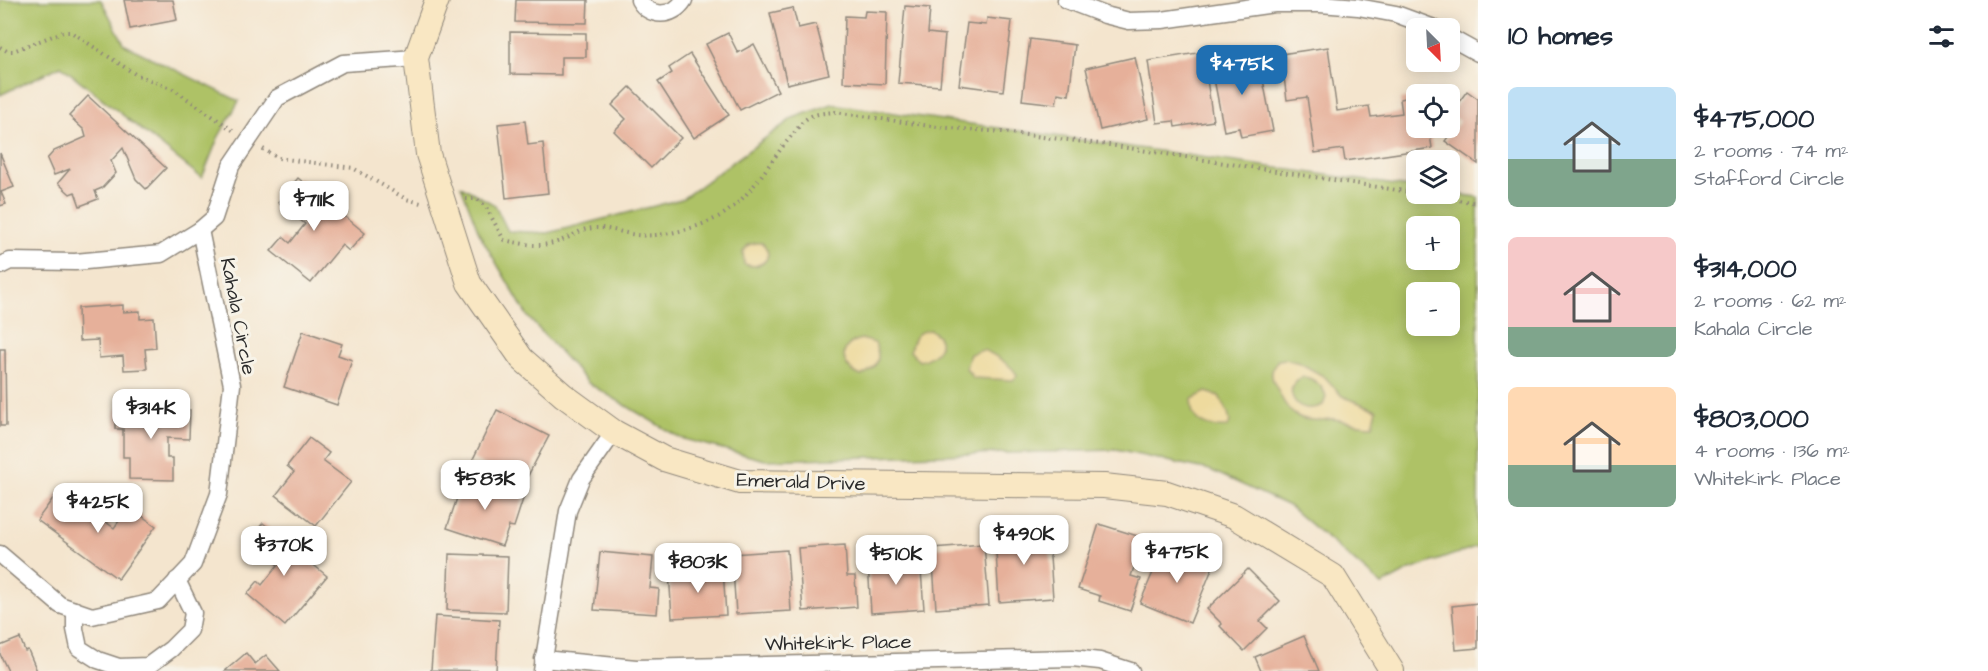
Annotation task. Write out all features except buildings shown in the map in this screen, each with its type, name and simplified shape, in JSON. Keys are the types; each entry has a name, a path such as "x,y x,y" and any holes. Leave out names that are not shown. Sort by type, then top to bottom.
{"street":[{"name":"Emerald Drive","path":"437,0 416,58 428,154 469,283 522,359 563,395 614,432 664,459 740,482 1104,486 1167,493 1234,516 1333,576 1392,671"},
{"path":"639,0 642,6 650,12 659,14 674,11 684,0"},
{"path":"1066,0 1105,15 1129,21 1162,20 1274,4 1396,7 1416,18"},
{"path":"1460,43 1478,53"},
{"path":"0,266 10,261 75,262 161,254 200,230 214,218 231,166 277,98 343,63 416,58"},
{"name":"Kahala Circle","path":"0,554 60,605 92,616 158,601 193,564 219,494 232,385 200,230"},
{"path":"543,665 568,511 581,479 614,432"},
{"path":"75,610 75,629 80,648 98,660 119,667 148,666 171,649 190,630 193,613 177,580"},
{"name":"Whitekirk Place","path":"543,665 636,668 1072,658 1100,661 1131,671"}],"path":[{"path":"0,47 13,51 63,32 71,32 135,74 173,89 278,158 353,168 415,203 425,204 442,199 477,199 486,207 504,240 539,247 587,229 613,229 638,235 666,234 715,219 730,209 749,190 806,119 835,112 937,127 1109,145 1406,191"},
{"path":"1460,200 1478,203"}],"green space":[{"path":"0,0 101,0 125,45 239,101 218,138 202,178 61,66 0,95"},
{"path":"832,104 1406,187 1406,204 1460,204 1460,195 1478,197 1478,546 1410,570 1382,585 1289,506 1210,470 1116,450 765,460 680,438 588,383 528,317 480,235 461,186 495,205 508,231 548,233 682,199 793,118"}],"sand":[{"path":"762,243 766,248 767,258 756,266 744,264 743,252 748,245"},
{"path":"930,330 940,339 939,348 931,356 919,361 910,351 912,342 918,334"},
{"path":"861,339 875,343 878,359 871,370 861,376 849,367 844,356 848,346"},
{"path":"983,350 1008,365 1017,376 1013,380 973,378 966,368 970,354"},
{"path":"1285,359 1300,363 1325,377 1342,396 1377,410 1373,425 1332,419 1306,419 1295,415 1283,401 1273,381 1272,371 1278,360","holes":["1308,378 1315,381 1323,390 1326,397 1323,405 1313,408 1304,407 1297,404 1293,398 1293,386 1297,380"]},
{"path":"1206,392 1219,396 1228,413 1230,422 1228,427 1213,427 1196,418 1193,413 1192,399"}]}
